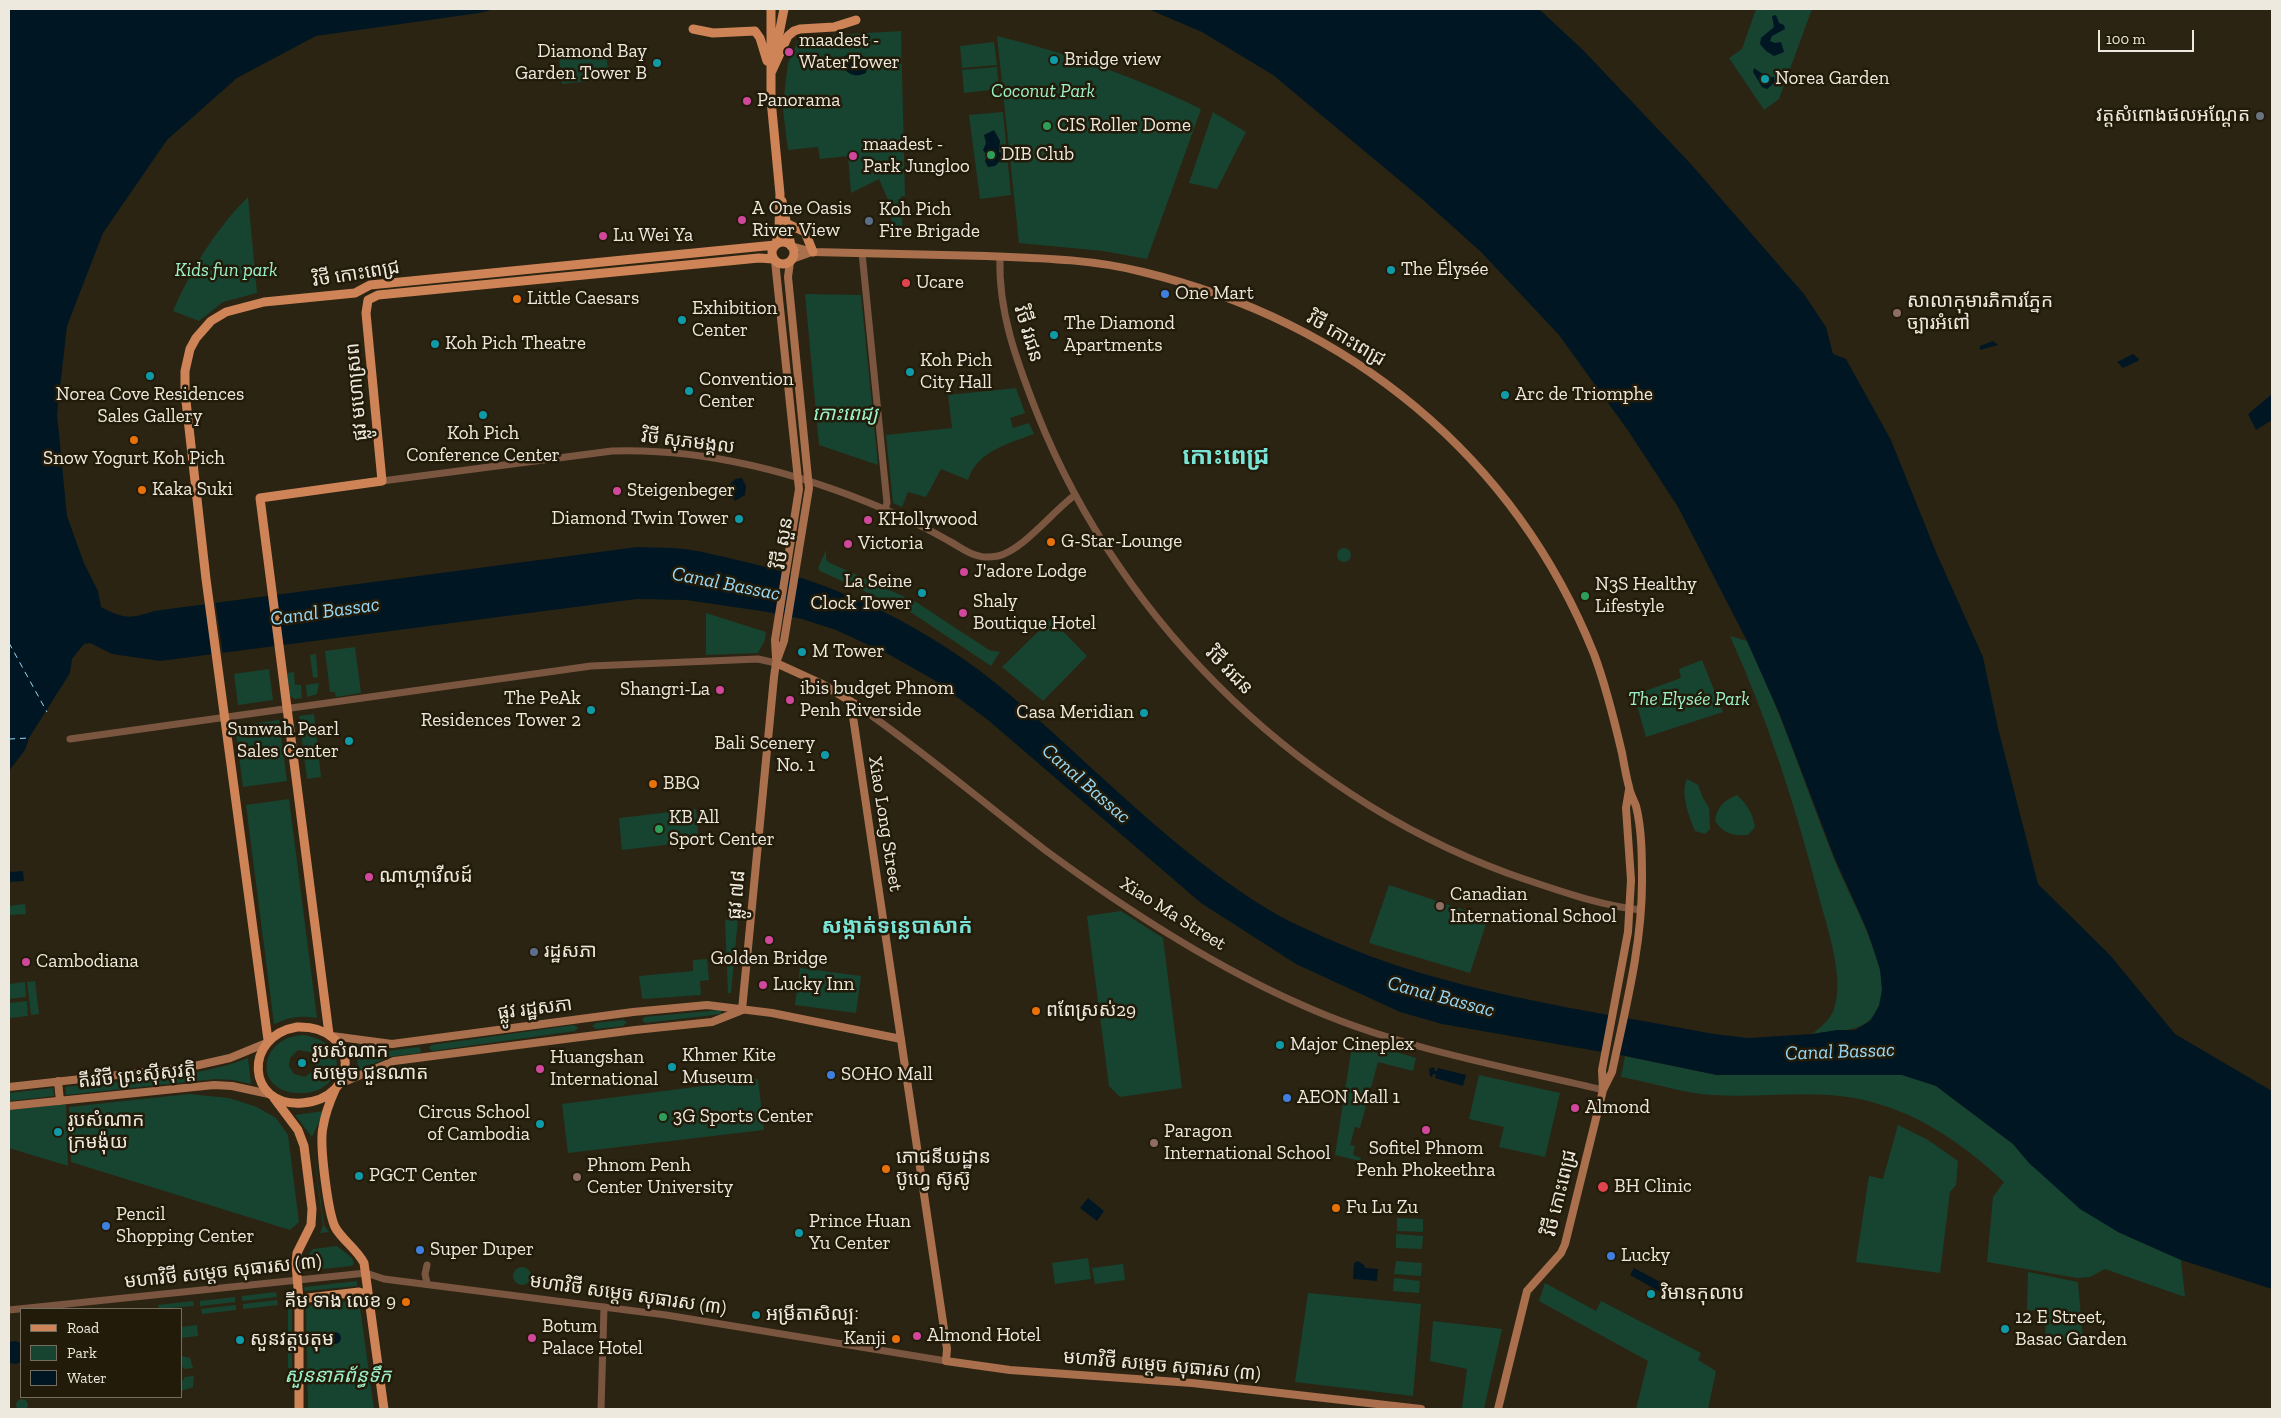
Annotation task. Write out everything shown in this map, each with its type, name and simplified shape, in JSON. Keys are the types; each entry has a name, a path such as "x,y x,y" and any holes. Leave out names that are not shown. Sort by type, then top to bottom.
{"main road":[{"path":"771,9 771,73 780,194 779,229 776,245 772,251 774,260 782,264 791,260 794,254 780,194"},
{"path":"771,73 784,9"},
{"path":"771,73 788,36 794,31 800,28 834,27 856,20"},
{"path":"693,29 713,32 754,31 760,38 771,73"},
{"path":"786,223 805,232 813,252"},
{"path":"776,245 784,242 791,246"},
{"name":"វិថី កោះពេជ្រ","path":"266,1042 226,717 206,579 185,382 190,349 204,327 219,316 249,304 355,293 370,285 776,245"},
{"name":"វិថី កោះពេជ្រ","path":"791,246 813,252 1000,257 1092,262 1139,270 1189,284 1232,299 1295,327 1347,355 1391,386 1430,419 1467,455 1494,485 1538,547 1578,618 1603,681 1629,790 1636,806 1639,834 1641,910 1638,938 1612,1072 1603,1090 1565,1244 1561,1253 1526,1291 1498,1409"},
{"name":"វិថី កោះពេជ្រ","path":"791,260 813,252"},
{"name":"វិថី កោះពេជ្រ","path":"368,300 378,295 759,258 774,260"},
{"name":"វិថី សួន","path":"774,260 799,490 775,640 776,663"},
{"name":"វិថី សួន","path":"776,663 784,641 809,488 788,277 791,260"},
{"name":"ផ្លូវ មហោស្រព","path":"368,300 366,314 382,481"},
{"name":"វិថី សុភមង្គល","path":"287,708 260,498 382,481"},
{"name":"Xiao Ma Street","path":"776,663 822,684 855,704"},
{"name":"ផ្លូវ ៧៨","path":"742,1010 776,663"},
{"name":"Xiao Long Street","path":"855,704 852,710 947,1349 946,1361"},
{"path":"287,708 331,1035"},
{"name":"វិថី កោះពេជ្រ","path":"1603,1090 1602,1070 1628,932 1630,909 1630,858 1626,808 1629,790"},
{"name":"ផ្លូវ រដ្ឋសភា","path":"331,1035 392,1044 708,1005 772,1013 901,1039"},
{"name":"ផ្លូវ រដ្ឋសភា","path":"337,1087 394,1061 712,1022 742,1010"},
{"path":"299,1409 297,1254 310,1226 312,1208 304,1146 298,1130 271,1096 260,1078 258,1070 258,1061 266,1042 282,1030 297,1027 313,1028 331,1035 343,1050 345,1058 343,1076 337,1087 323,1127 322,1142 330,1207 336,1228 358,1252 366,1273 384,1409"},
{"name":"តីរវិថី ព្រះស៊ីសុវត្តិ","path":"9,1086 190,1067 230,1058 266,1042"},
{"path":"58,1081 60,1100"},
{"name":"តីរវិថី ព្រះស៊ីសុវត្តិ","path":"9,1106 214,1085 232,1086 271,1096"},
{"path":"271,1096 290,1103 307,1102 326,1097 337,1087"},
{"path":"299,1306 301,1301 308,1298 359,1292 366,1294 370,1300"},
{"name":"មហាវិថី សម្តេច សុធារស (៣)","path":"946,1361 1010,1370 1192,1383 1421,1409"}],"street":[{"path":"862,253 887,503 885,509"},
{"name":"វិថី វរជន","path":"1000,257 1000,293 1009,332 1040,420 1075,495 1110,551 1148,603 1183,646 1246,712 1320,774 1391,819 1468,858 1550,888 1630,909 1641,910"},
{"name":"វិថី សុភមង្គល","path":"382,481 624,451 695,456 798,476 885,509 964,550 978,556 987,557 1004,554 1020,544 1075,495"},
{"path":"70,739 590,666 758,659 776,663"},
{"name":"Xiao Ma Street","path":"855,704 1046,850 1107,892 1176,938 1271,990 1336,1020 1392,1039 1603,1090"},
{"path":"426,1265 427,1283"},
{"name":"មហាវិថី សម្តេច សុធារស (៣)","path":"28,1308 366,1273 384,1279 604,1307 946,1361"},
{"path":"601,1409 604,1307"}],"green space":[{"name":"Norea Garden","path":"1756,9 1812,9 1779,99 1764,110 1729,58 1742,49"},
{"path":"901,31 905,196 901,196 903,238 893,239 890,204 879,179 851,193 848,156 820,159 818,147 788,150 783,110 788,63 800,37"},
{"name":"Coconut Park","path":"997,36 1050,50 1101,67 1151,86 1201,109 1147,259 1103,251 1019,243"},
{"path":"994,42 997,65 962,68 960,46"},
{"path":"606,55 609,79 562,84 559,59"},
{"path":"997,67 999,89 964,93 962,70"},
{"name":"DIB Club","path":"1003,112 1011,195 980,199 969,115"},
{"path":"1213,112 1246,132 1217,189 1189,183"},
{"name":"Kids fun park","path":"248,197 257,293 223,302 199,321 173,311 205,250"},
{"name":"កោះពេជ្យ","path":"805,294 861,295 878,465 819,445"},
{"path":"1016,388 1025,413 1010,418 1013,428 1029,423 1034,434 1004,445 986,455 972,470 968,480 941,469 926,497 908,492 902,507 893,503 886,435 952,428 948,395"},
{"path":"1344,548 1349,550 1351,555 1349,560 1344,562 1339,560 1337,555 1339,550"},
{"path":"826,550 828,562 916,602 989,650 1000,652 991,666 912,613 820,571 818,568"},
{"path":"706,613 766,632 765,640 758,653 706,655"},
{"path":"1051,619 1087,656 1043,701 1002,667"},
{"path":"1730,636 1747,641 1794,752 1834,859 1875,953 1882,981 1879,1005 1874,1015 1868,1021 1852,1029 1812,1034 1828,1020 1834,1009 1837,997 1837,983 1834,953 1801,830 1780,765 1757,700"},
{"path":"355,647 361,693 336,697 335,692 330,692 325,651"},
{"path":"316,654 318,677 313,678 310,655"},
{"name":"The Elysée Park","path":"1702,660 1723,712 1646,737 1634,695 1681,678 1679,669"},
{"path":"269,669 273,700 238,705 234,674"},
{"path":"294,672 295,685 301,685 302,698 295,699 290,696 287,673"},
{"path":"319,683 317,694 307,697 306,685"},
{"path":"314,714 321,777 307,779 299,716"},
{"path":"279,720 287,781 243,787 235,726"},
{"path":"1687,779 1698,785 1709,808 1710,829 1705,834 1695,831 1690,819 1684,791"},
{"path":"1737,795 1744,802 1753,818 1755,827 1748,835 1729,833 1722,829 1715,821 1717,812 1722,805 1728,799"},
{"path":"289,799 317,1018 295,1017 274,1024 246,805"},
{"name":"KB All Sport Center","path":"696,809 699,841 622,850 619,818"},
{"path":"1389,885 1488,918 1470,973 1369,943"},
{"path":"25,904 26,914 9,915 9,906"},
{"path":"1121,911 1163,938 1182,1088 1120,1097 1109,1086 1087,916"},
{"path":"738,919 731,993 728,993 725,920"},
{"path":"707,959 709,980 700,981 701,995 643,999 639,976 693,971 693,960"},
{"path":"800,968 861,976 856,1013 795,1005"},
{"path":"35,981 39,1014 31,1015 27,982"},
{"path":"25,982 26,997 9,999 9,984"},
{"path":"27,1001 28,1016 9,1018 9,1003"},
{"path":"721,1010 721,1014 645,1023 642,1020 644,1017"},
{"path":"623,1020 627,1022 623,1026 596,1029 592,1026 596,1023"},
{"path":"574,1025 578,1028 575,1031 432,1051 429,1048 431,1045"},
{"path":"303,1035 320,1040 331,1048 336,1058 337,1068 332,1078 324,1086 313,1092 298,1093 283,1090 273,1083 268,1074 267,1064 270,1054 277,1045 288,1038","holes":["298,1050 310,1052 316,1061 314,1070 305,1077 294,1074 289,1066 290,1058"]},
{"path":"1353,1039 1416,1058 1413,1071 1378,1062 1360,1128 1355,1127 1350,1145 1355,1146 1353,1155 1361,1158 1360,1161 1335,1155"},
{"path":"356,1044 387,1051 419,1047 421,1050 420,1053 388,1057 358,1071"},
{"path":"1625,1056 1717,1075 1902,1075 1936,1086 2013,1144 2029,1163 2118,1232 2181,1260 2185,1297 2105,1269 2090,1277 2077,1278 1987,1262 1993,1197 2004,1182 1988,1167 1953,1141 1935,1129 1897,1110 1876,1103 1837,1096 1802,1094 1731,1096 1680,1090 1621,1077"},
{"path":"248,1058 251,1084 215,1079 66,1095 65,1087 182,1075 228,1065"},
{"path":"1479,1075 1560,1093 1545,1157 1499,1147 1504,1127 1469,1119"},
{"name":"3G Sports Center","path":"758,1079 764,1130 568,1153 562,1104"},
{"path":"53,1088 54,1096 9,1101 9,1093"},
{"path":"189,1094 229,1098 257,1107 276,1118 288,1135 299,1222 290,1230 71,1162 69,1107"},
{"path":"66,1104 68,1166 9,1148 9,1110"},
{"path":"324,1111 312,1137 295,1115"},
{"path":"1898,1125 1928,1140 1958,1161 1956,1185 1950,1192 1940,1273 1856,1262 1869,1176 1883,1179"},
{"path":"312,1137 324,1225 329,1232 320,1233 323,1225"},
{"path":"1397,1218 1423,1219 1423,1232 1397,1231"},
{"path":"1396,1234 1423,1236 1422,1249 1396,1248"},
{"path":"337,1246 352,1258 354,1264 351,1266 313,1270 305,1263 305,1259 313,1249"},
{"path":"1088,1258 1091,1279 1055,1284 1052,1263"},
{"path":"1396,1261 1422,1263 1421,1276 1394,1274"},
{"path":"1123,1264 1125,1280 1095,1284 1092,1268"},
{"path":"518,1267 526,1267 531,1272 529,1283 518,1285 513,1280 513,1272"},
{"path":"2028,1272 2078,1282 2083,1341 2045,1342 2046,1311 2027,1310"},
{"path":"1394,1278 1420,1281 1419,1293 1393,1291"},
{"path":"357,1281 357,1286 305,1291 304,1289 305,1287"},
{"path":"1545,1283 1596,1311 1601,1301 1701,1353 1698,1360 1716,1371 1708,1409 1636,1409 1648,1361 1539,1301"},
{"path":"276,1292 277,1297 242,1301 242,1296"},
{"path":"1308,1293 1421,1304 1413,1396 1295,1382"},
{"path":"235,1297 235,1302 200,1306 200,1301"},
{"path":"277,1300 278,1305 243,1309 243,1304"},
{"name":"សួននាគព័ន្ធទឹក","path":"359,1300 374,1409 308,1409 306,1306"},
{"path":"193,1301 194,1306 159,1308 158,1305"},
{"path":"236,1305 236,1310 202,1314 201,1309"},
{"path":"288,1309 292,1309 292,1368 288,1368"},
{"path":"1433,1321 1502,1329 1484,1409 1462,1408 1467,1369 1430,1361"},
{"path":"197,1325 198,1336 182,1338 182,1327"},
{"path":"182,1356 190,1358 193,1368 184,1369 182,1366"},
{"path":"194,1376 193,1387 182,1391 182,1382 185,1377"},
{"path":"20,1399 24,1399 28,1405 24,1411 20,1411 16,1407 16,1403"}],"water":[{"name":"Canal Bassac","path":"9,9 495,9 479,13 316,36 237,78 167,140 103,233 67,326 57,414 67,516 84,563 98,591 101,607 122,616 133,616 154,611 637,547 685,549 771,568 844,594 914,628 947,648 1009,694 1138,810 1204,865 1239,891 1276,914 1326,938 1372,957 1468,986 1566,1007 1714,1034 1748,1038 1855,1030 1870,1021 1879,1006 1882,990 1880,969 1867,930 1835,859 1780,715 1747,641 1678,507 1629,432 1559,335 1481,252 1422,199 1273,75 1202,32 1148,9 1539,9 1584,51 1690,163 1804,294 1826,327 1833,354 1846,359 1891,440 1936,552 1983,657 1998,728 2038,884 2110,955 2175,1034 2272,1091 2272,1289 2181,1260 2118,1232 2080,1209 2029,1163 2013,1144 1936,1086 1902,1075 1717,1075 1625,1056 1442,1024 1400,1012 1296,964 1201,903 988,720 934,680 890,655 836,630 802,619 686,600 637,599 160,661 112,654 90,643 84,644 72,659 70,673 29,738 25,750 9,771"},
{"path":"1776,15 1779,23 1784,25 1785,29 1772,36 1770,41 1775,43 1781,42 1784,52 1774,56 1760,44 1761,38 1774,27 1772,16"},
{"path":"862,55 868,62 866,73 854,75 843,68 844,56"},
{"path":"1754,68 1767,77 1774,77 1775,82 1767,89 1762,87 1753,72"},
{"path":"994,130 1000,141 999,152 1004,154 1004,157 995,166 988,167 985,161 987,155 983,150 986,143 984,135"},
{"path":"1993,341 1998,345 1980,350 1980,346"},
{"path":"2133,354 2139,359 2138,361 2123,368 2117,362"},
{"path":"2272,394 2272,420 2256,430 2248,414"},
{"path":"742,478 746,486 745,495 735,501 728,493 728,486 735,479"},
{"path":"9,869 11,872 23,871 24,881 9,882"},
{"path":"1434,1067 1435,1071 1438,1068 1466,1075 1463,1086 1435,1078 1436,1074 1433,1074 1432,1077 1430,1076 1429,1069"},
{"path":"1088,1198 1104,1211 1097,1221 1080,1208"},
{"path":"1358,1261 1365,1268 1378,1269 1377,1281 1353,1279 1354,1263"},
{"path":"1634,1268 1664,1284 1660,1292 1630,1275"},
{"path":"337,1332 340,1333 340,1343 333,1344 330,1343 329,1336 330,1333"},
{"path":"9,1342 20,1343 20,1362 9,1363"}],"pier":[{"path":"215,600 223,655 212,657 205,602"},
{"path":"1610,1011 1627,1015 1618,1058 1601,1055"}],"ferry route":[{"path":"9,643 47,712"},
{"path":"9,739 29,738"}],"place":[{"name":"maadest - WaterTower","path":"789,52"},
{"name":"Bridge view","path":"1054,60"},
{"name":"Diamond Bay Garden Tower B","path":"657,63"},
{"name":"Norea Garden","path":"1765,79"},
{"name":"Panorama","path":"747,101"},
{"name":"វត្តសំពោងផលអណ្តែត","path":"2260,116"},
{"name":"CIS Roller Dome","path":"1047,126"},
{"name":"DIB Club","path":"991,155"},
{"name":"maadest - Park Jungloo","path":"853,156"},
{"name":"A One Oasis River View","path":"742,220"},
{"name":"Koh Pich Fire Brigade","path":"869,221"},
{"name":"Lu Wei Ya","path":"603,236"},
{"name":"The Élysée","path":"1391,270"},
{"name":"Ucare","path":"906,283"},
{"name":"One Mart","path":"1165,294"},
{"name":"Little Caesars","path":"517,299"},
{"name":"សាលាកុមារភិការភ្នែក ច្បារអំពៅ","path":"1897,313"},
{"name":"Exhibition Center","path":"682,320"},
{"name":"The Diamond Apartments","path":"1054,335"},
{"name":"Koh Pich Theatre","path":"435,344"},
{"name":"Koh Pich City Hall","path":"910,372"},
{"name":"Norea Cove Residences Sales Gallery","path":"150,376"},
{"name":"Convention Center","path":"689,391"},
{"name":"Arc de Triomphe","path":"1505,395"},
{"name":"Koh Pich Conference Center","path":"483,415"},
{"name":"Snow Yogurt Koh Pich","path":"134,440"},
{"name":"Kaka Suki","path":"142,490"},
{"name":"Steigenbeger","path":"617,491"},
{"name":"Diamond Twin Tower","path":"739,519"},
{"name":"KHollywood","path":"868,520"},
{"name":"G-Star-Lounge","path":"1051,542"},
{"name":"Victoria","path":"848,544"},
{"name":"J'adore Lodge","path":"964,572"},
{"name":"La Seine Clock Tower","path":"922,593"},
{"name":"N3S Healthy Lifestyle","path":"1585,596"},
{"name":"Shaly Boutique Hotel","path":"963,613"},
{"name":"M Tower","path":"802,652"},
{"name":"Shangri-La","path":"720,690"},
{"name":"ibis budget Phnom Penh Riverside","path":"790,700"},
{"name":"The PeAk Residences Tower 2","path":"591,710"},
{"name":"Casa Meridian","path":"1144,713"},
{"name":"Sunwah Pearl Sales Center","path":"349,741"},
{"name":"Bali Scenery No. 1","path":"825,755"},
{"name":"BBQ","path":"653,784"},
{"name":"KB All Sport Center","path":"659,829"},
{"name":"ណាហ្គាវើលដ៍","path":"369,877"},
{"name":"Canadian International School","path":"1440,906"},
{"name":"Golden Bridge","path":"769,940"},
{"name":"រដ្ឋសភា","path":"534,952"},
{"name":"Cambodiana","path":"26,962"},
{"name":"Lucky Inn","path":"763,985"},
{"name":"ពពែស្រស់29","path":"1036,1011"},
{"name":"Major Cineplex","path":"1280,1045"},
{"name":"រូបសំណាក សម្ដេច ជួនណាត","path":"302,1063"},
{"name":"Khmer Kite Museum","path":"672,1067"},
{"name":"Huangshan International","path":"540,1069"},
{"name":"SOHO Mall","path":"831,1075"},
{"name":"AEON Mall 1","path":"1287,1098"},
{"name":"Almond","path":"1575,1108"},
{"name":"3G Sports Center","path":"663,1117"},
{"name":"Circus School of Cambodia","path":"540,1124"},
{"name":"Sofitel Phnom Penh Phokeethra","path":"1426,1130"},
{"name":"រូបសំណាក ក្រមង៉ុយ","path":"58,1132"},
{"name":"Paragon International School","path":"1154,1143"},
{"name":"ភោជនីយដ្ឋាន ប៊ូហ្វេ ស៊ូស៊ូ","path":"886,1169"},
{"name":"PGCT Center","path":"359,1176"},
{"name":"Phnom Penh Center University","path":"577,1177"},
{"name":"BH Clinic","path":"1603,1187"},
{"name":"Fu Lu Zu","path":"1336,1208"},
{"name":"Pencil Shopping Center","path":"106,1226"},
{"name":"Prince Huan Yu Center","path":"799,1233"},
{"name":"Super Duper","path":"420,1250"},
{"name":"Lucky","path":"1611,1256"},
{"name":"វិមានកុលាប","path":"1651,1294"},
{"name":"គីម ទាង លេខ 9","path":"406,1302"},
{"name":"អម្រីតាសិល្បៈ","path":"756,1315"},
{"name":"12 E Street, Basac Garden","path":"2005,1329"},
{"name":"Almond Hotel","path":"917,1336"},
{"name":"Botum Palace Hotel","path":"532,1338"},
{"name":"Kanji","path":"896,1339"},
{"name":"សួនវត្តបតុម","path":"240,1340"}],"district":[{"name":"កោះពេជ្រ","path":"1226,457"},
{"name":"សង្កាត់ទន្លេបាសាក់","path":"897,927"}]}
